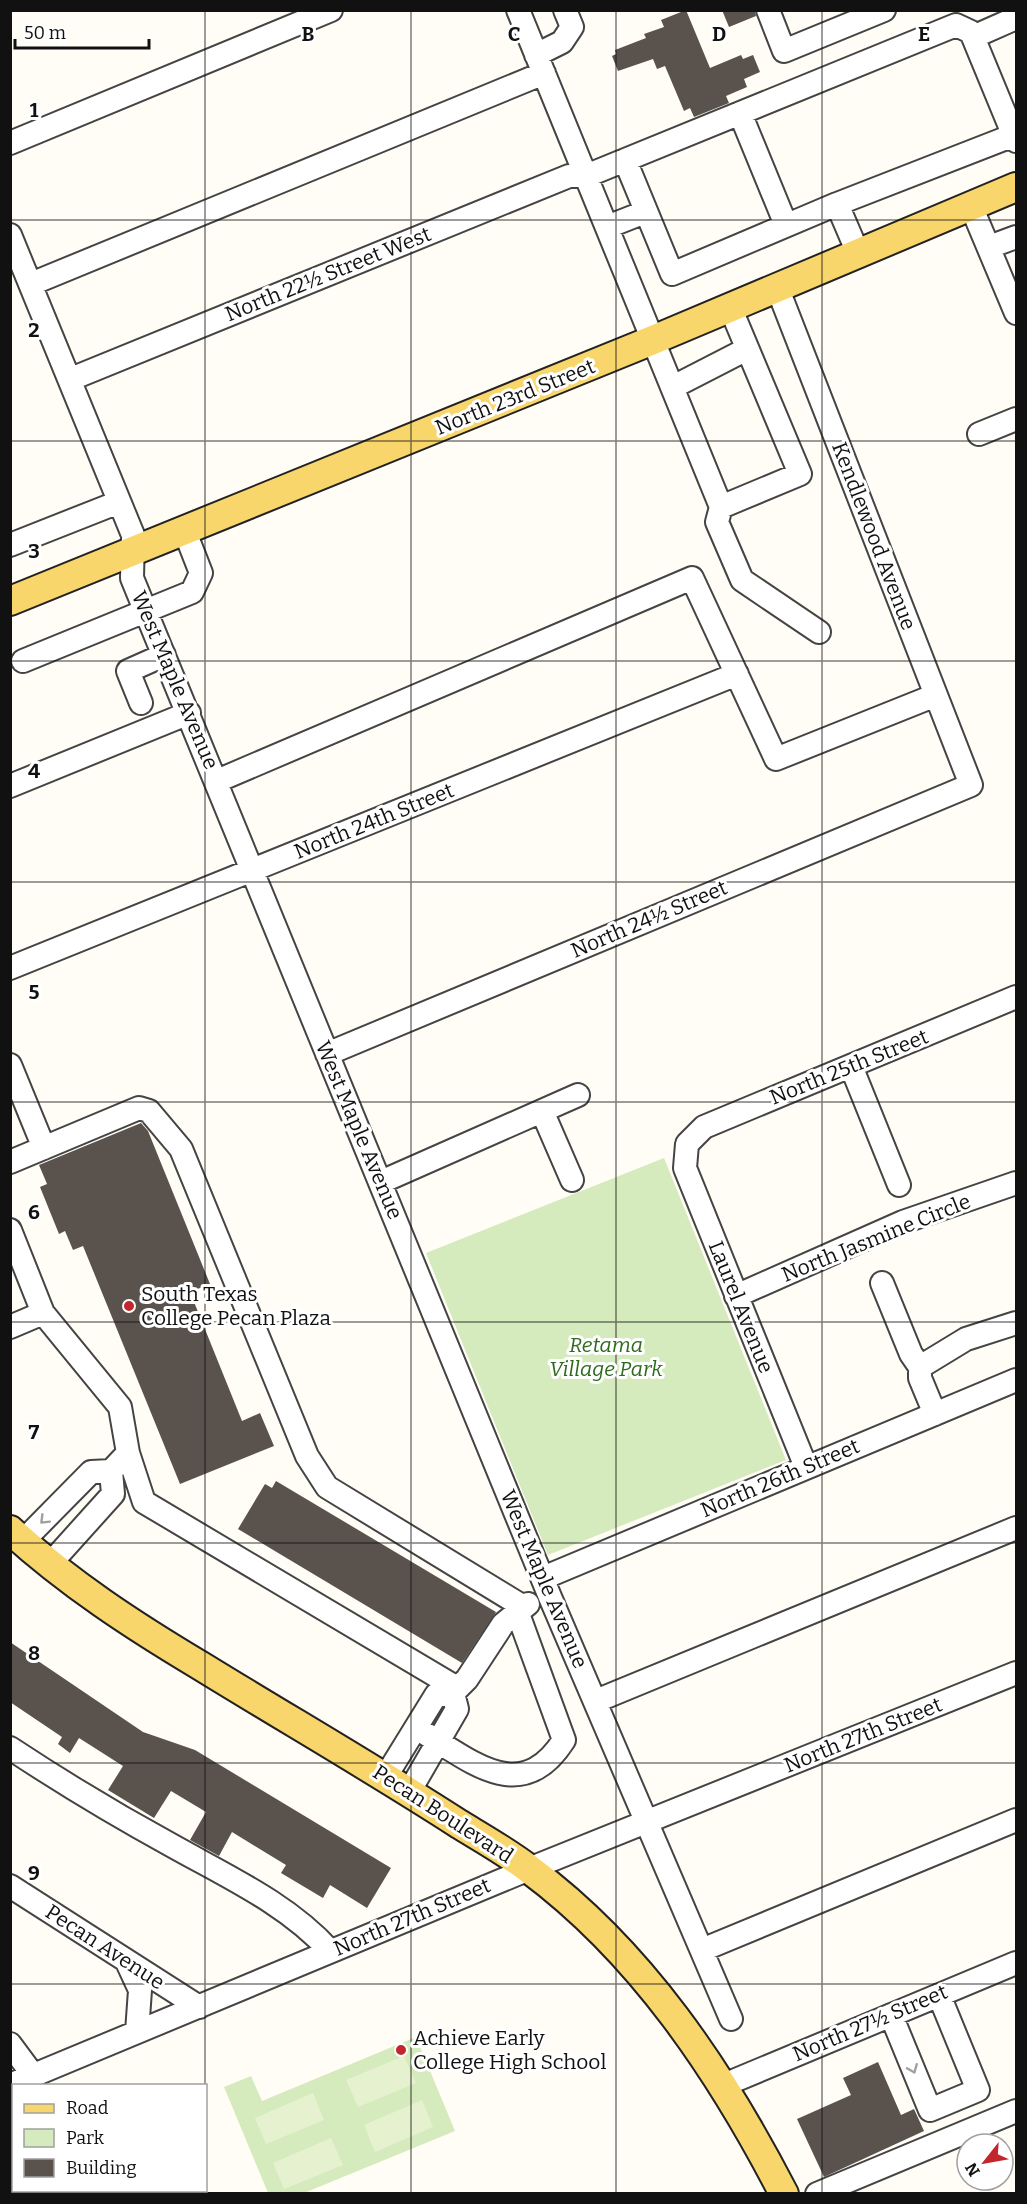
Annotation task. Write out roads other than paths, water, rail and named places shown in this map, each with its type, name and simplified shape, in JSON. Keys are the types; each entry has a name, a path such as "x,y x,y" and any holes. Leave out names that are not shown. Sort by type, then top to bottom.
{"main road":[{"name":"North 23rd Street","path":"10,601 185,532 653,340 1017,187"},
{"name":"Pecan Boulevard","path":"17,1536 50,1564 164,1644 386,1776 529,1869 594,1924 672,2013 724,2085 784,2193"}],"street":[{"path":"10,143 331,10"},
{"path":"518,10 721,507 717,522 742,580 819,632"},
{"path":"31,284 540,64 562,42 572,27 565,10"},
{"path":"768,10 784,51 884,10"},
{"path":"625,160 672,274 837,204 1015,138 973,37 1017,18"},
{"name":"North 22½ Street West","path":"71,379 569,176 586,176 956,25 964,27 973,37"},
{"path":"740,113 786,225"},
{"path":"837,204 858,253"},
{"path":"971,206 1017,313"},
{"path":"607,227 645,212"},
{"name":"West Maple Avenue","path":"10,235 71,379 133,535 132,578 254,869 327,1054 547,1588 731,2019"},
{"path":"989,247 1017,237"},
{"name":"Kendlewood Avenue","path":"777,287 971,785"},
{"path":"721,507 800,474 730,307"},
{"path":"673,387 747,349"},
{"path":"979,434 1017,419"},
{"path":"10,545 119,502"},
{"path":"23,661 192,592 201,573 185,532"},
{"path":"217,781 692,579 776,759 936,695"},
{"path":"141,703 128,671 164,655"},
{"name":"North 24th Street","path":"10,968 737,674"},
{"path":"10,786 189,713"},
{"name":"North 24½ Street","path":"327,1054 971,785"},
{"name":"North 25th Street","path":"687,1144 704,1127 1017,997"},
{"path":"10,1065 44,1148"},
{"path":"851,1066 899,1185"},
{"path":"381,1182 578,1095"},
{"path":"10,1162 139,1108 149,1111 181,1149 307,1456 327,1487 520,1609 564,1740 552,1759 534,1772 519,1775 495,1774 416,1728"},
{"path":"542,1111 572,1180"},
{"name":"Laurel Avenue","path":"687,1144 685,1168 806,1467"},
{"name":"North Jasmine Circle","path":"736,1296 903,1222 1017,1184"},
{"path":"10,1230 43,1313 120,1407 128,1453 144,1502 455,1690"},
{"path":"882,1283 911,1354 920,1367 920,1378 935,1414"},
{"path":"10,1327 43,1313"},
{"path":"920,1367 966,1339 1017,1323"},
{"name":"North 26th Street","path":"520,1609 547,1588 806,1467 1017,1380"},
{"path":"17,1536 64,1500 91,1472 111,1471 128,1453"},
{"path":"50,1564 113,1494 111,1471"},
{"path":"64,1500 89,1521"},
{"path":"596,1701 1017,1528"},
{"path":"386,1776 436,1695 455,1690 467,1679 503,1624 520,1609"},
{"name":"North 27th Street","path":"12,2084 529,1869 1017,1673"},
{"path":"409,1791 457,1709 455,1690"},
{"path":"10,1748 107,1809 284,1911 312,1931 330,1951"},
{"path":"702,1950 1017,1820"},
{"name":"Pecan Avenue","path":"10,1886 199,2007"},
{"path":"126,1960 137,1979 140,1990 137,2032"},
{"name":"North 27½ Street","path":"724,2085 1017,1962"},
{"path":"891,2015 930,2110 940,2106 978,2090 939,1995"},
{"path":"10,2044 33,2075"},
{"path":"817,2193 1017,2111"}],"place":[{"name":"South Texas College Pecan Plaza","path":"129,1306"},
{"name":"Achieve Early College High School","path":"401,2050"}],"park label":[{"name":"Retama Village Park","path":"606,1357"}]}
